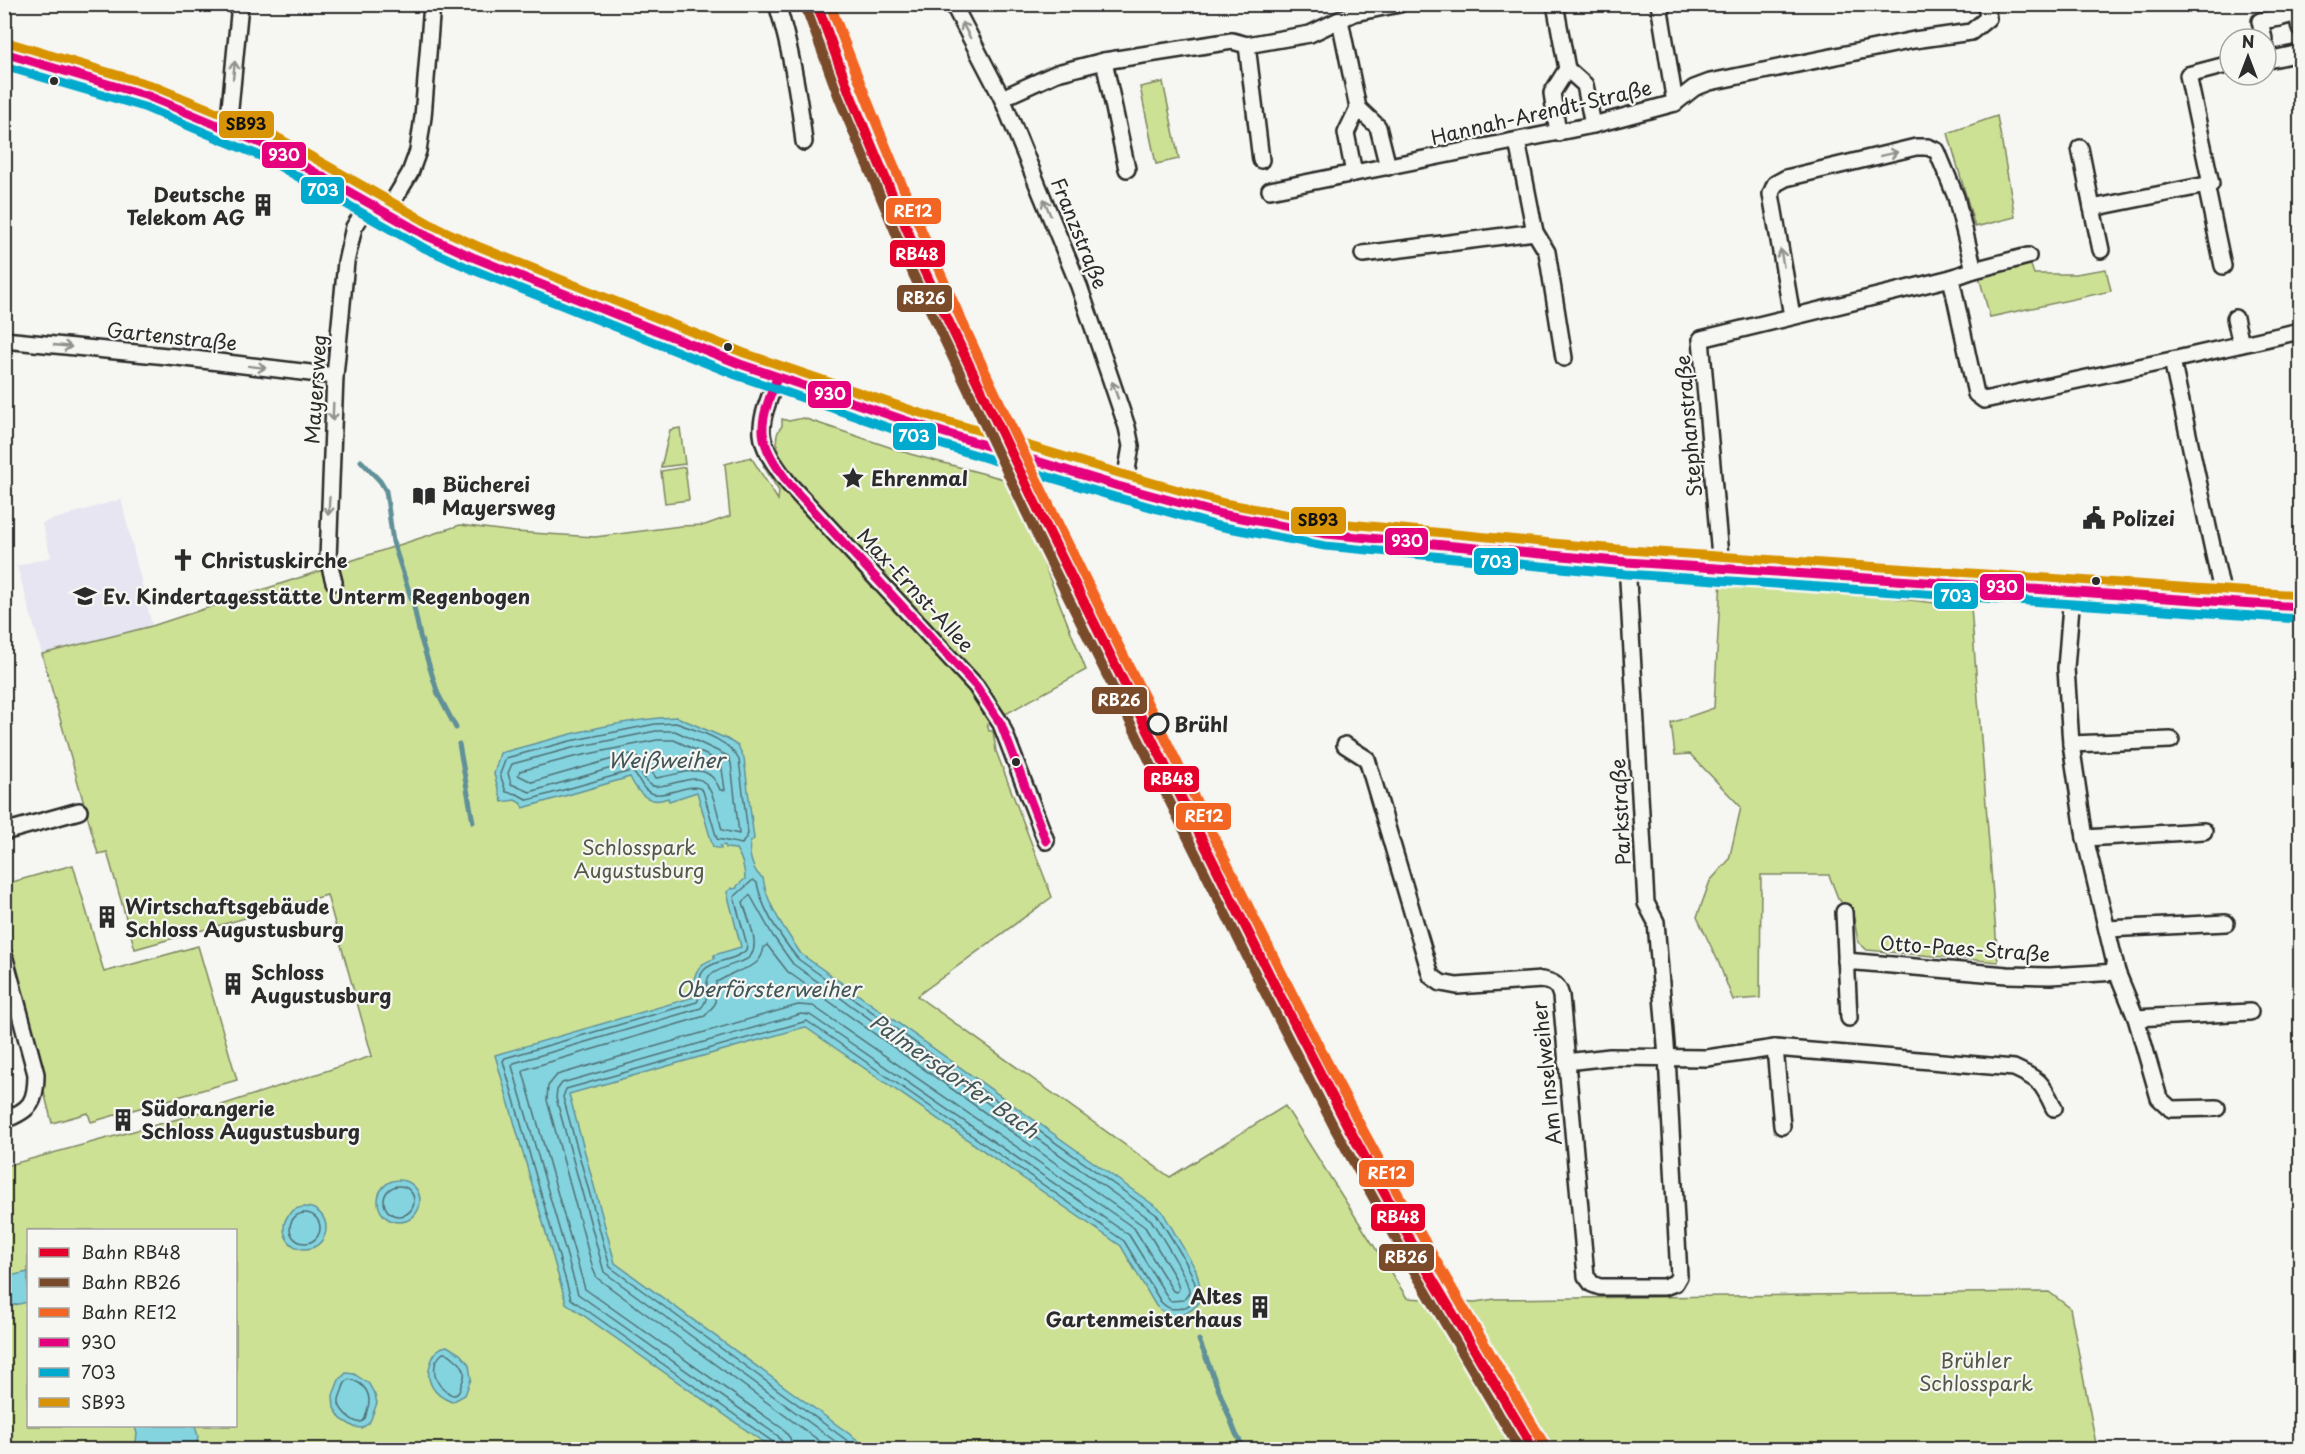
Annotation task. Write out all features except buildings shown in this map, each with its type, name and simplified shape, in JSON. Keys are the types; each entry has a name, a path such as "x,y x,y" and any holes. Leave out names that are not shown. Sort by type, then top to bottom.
{"main road":[{"path":"4,53 148,96 228,129 270,147 427,236 475,258 777,378 938,432 1222,515 1293,529 1626,562 2301,607"}],"street":[{"path":"228,129 240,4"},
{"name":"Mayersweg","path":"334,582 328,559 335,376 346,262 354,227 378,208 410,172 418,151 432,4"},
{"path":"777,4 789,43 804,142"},
{"name":"Franzstraße","path":"953,4 1002,98 1079,286 1127,427 1131,446 1124,488"},
{"path":"1002,98 1057,73 1104,61 1232,41 1247,45 1310,34 1354,13 1400,4"},
{"path":"1555,4 1567,69 1585,86 1593,125"},
{"path":"1659,4 1675,103"},
{"name":"Hannah-Arendt-Straße","path":"1270,190 1593,125 1675,103 1694,88 1710,82 1914,40 1971,32 1987,11"},
{"path":"2261,27 2260,21 2277,11 2297,14 2301,29"},
{"path":"1340,20 1358,108 1378,127 1388,167"},
{"path":"1247,45 1262,160"},
{"path":"2278,58 2301,53"},
{"path":"1104,61 1127,169"},
{"path":"2092,208 2211,184 2187,75 2218,67"},
{"path":"1558,133 1552,93 1567,69"},
{"path":"1354,173 1346,133 1358,108"},
{"path":"1518,141 1535,232 1547,252 1564,358"},
{"path":"1792,316 1771,195 1775,184 1786,178 1916,147 1928,147 1937,151 1956,197 1974,270"},
{"path":"2080,148 2101,250"},
{"path":"2206,185 2223,266"},
{"path":"1363,254 1535,232"},
{"name":"Stephanstraße","path":"1721,568 1701,339 1951,278 2028,256"},
{"path":"1951,278 1976,394 1980,399 2117,372 2301,331"},
{"path":"2235,318 2241,344"},
{"name":"Gartenstraße","path":"4,340 177,357 335,376"},
{"path":"2172,360 2224,601"},
{"name":"Max-Ernst-Allee","path":"777,378 764,412 763,446 769,457 789,484 976,686 1001,724 1046,841"},
{"name":"Parkstraße","path":"1626,562 1646,903 1656,922 1667,1057 1679,1276 1675,1283 1664,1287 1629,1287"},
{"path":"2074,592 2066,668 2071,744 2085,838 2117,972 2136,1018 2159,1098 2171,1109 2217,1108"},
{"path":"2071,744 2171,740"},
{"name":"Am Inselweiher","path":"1345,745 1367,759 1431,976 1442,983 1457,986 1542,980 1550,981 1558,986 1561,996 1586,1276 1592,1284 1600,1287 1629,1287"},
{"path":"4,832 80,811"},
{"path":"2085,838 2204,831"},
{"path":"1844,912 1849,1018"},
{"path":"2107,928 2226,923"},
{"path":"4,955 32,1054 36,1074 36,1091 28,1108 4,1120"},
{"name":"Otto-Paes-Straße","path":"1846,961 2007,975 2050,976 2117,972"},
{"path":"2136,1018 2250,1012"},
{"path":"1775,1048 1782,1126"},
{"path":"1566,1062 1610,1057 1707,1058 1775,1048 2014,1068 2038,1079 2054,1108"}],"shaded area":[{"name":"Ev. Kindertagesstätte Unterm Regenbogen","path":"121,499 152,626 42,654 17,566 51,557 42,523"}],"green space":[{"path":"1163,82 1179,159 1156,164 1140,87"},
{"path":"1997,116 2015,217 1975,227 1948,133"},
{"path":"2029,260 2034,274 2075,274 2106,269 2111,291 1990,317 1978,273"},
{"name":"Schlosspark Augustusburg","path":"803,418 910,454 1011,481 1086,670 987,724 989,731 993,731 996,751 1052,897 917,996 1170,1177 1285,1106 1407,1298 1475,1302 1495,1299 2049,1292 2070,1308 2097,1449 5,1450 5,1166 185,1117 372,1056 327,895 135,949 107,852 98,854 42,654 152,626 460,525 515,532 595,537 705,525 730,516 725,464 751,457 778,500 779,491 763,465 779,482 780,456 777,435 782,426 782,419 789,421"},
{"path":"680,428 685,464 661,467 670,430"},
{"path":"685,467 689,500 665,503 661,471"},
{"path":"1721,579 1971,607 1998,962 1867,950 1858,942 1854,918 1838,898 1829,875 1761,875 1760,998 1733,1000 1697,917 1710,881 1729,860 1741,807 1690,754 1675,755 1671,723 1714,708"},
{"path":"73,865 104,972 198,946 237,1080 91,1122 88,1113 52,1123 5,939 5,884"}],"water":[{"path":"677,717 738,746 744,758 754,839 750,846 752,862 756,872 763,878 778,918 801,954 1162,1211 1196,1270 1203,1298 1193,1309 1181,1315 1175,1315 1156,1306 1121,1246 805,1027 569,1094 615,1263 870,1449 773,1449 566,1303 495,1055 694,997 694,978 699,968 714,959 714,955 741,947 727,892 732,888 737,888 745,879 744,871 736,849 726,848 725,845 720,846 721,849 713,847 697,792 669,801 668,798 649,799 636,788 630,777 523,808 522,804 515,800 502,802 494,774 500,753 610,725"},
{"path":"399,1180 407,1181 414,1186 419,1193 419,1209 414,1216 407,1221 399,1222 391,1221 384,1216 379,1209 378,1201 379,1193 384,1186 391,1181"},
{"path":"305,1207 313,1208 320,1213 325,1220 325,1236 320,1243 313,1248 305,1249 297,1248 290,1243 285,1236 284,1228 285,1220 290,1213 297,1208"},
{"path":"27,1272 27,1302 5,1307 5,1277"},
{"path":"447,1346 460,1354 469,1364 471,1379 465,1395 452,1402 435,1391 429,1375 435,1354 440,1348"},
{"path":"346,1373 354,1374 369,1384 375,1395 377,1403 371,1419 362,1428 354,1427 341,1419 334,1408 333,1395 339,1380"},
{"path":"135,1427 195,1427 198,1436 195,1450 135,1449 137,1434"}],"waterway":[{"name":"Palmersdorfer Bach","path":"361,461 386,491 393,542 414,607 420,636 438,694 456,728"},
{"name":"Palmersdorfer Bach","path":"459,744 473,822"},
{"name":"Palmersdorfer Bach","path":"1199,1340 1236,1434 1245,1450"}],"rail line":[{"name":"RB48","path":"817,4 850,94 924,270 1047,528 1273,982 1346,1123 1424,1265 1534,1450"},
{"name":"RE12","path":"830,4 865,96 942,276 982,366 1067,542 1278,967 1377,1157 1544,1444"},
{"name":"RB26","path":"806,8 839,98 913,274 1036,533 1335,1129 1414,1271 1520,1450"}],"transit line":[{"name":"SB93","path":"7,42 151,85 275,136 432,225 480,247 744,353 917,412 1224,503 1327,522 1628,550 2300,595"},
{"name":"930","path":"4,53 148,96 270,147 427,236 475,258 740,364 913,423 1118,486 1221,514 1326,534 1627,562 2300,607"},
{"name":"703","path":"4,66 144,107 265,158 422,247 471,269 736,375 910,435 1218,526 1325,546 1626,574 2299,619"},
{"name":"930","path":"777,378 763,422 765,444 770,456 789,484 976,686 1001,724 1046,841"}],"place":[{"name":"Deutsche Telekom AG","path":"263,205"},
{"name":"Ehrenmal","path":"853,478"},
{"name":"Bücherei Mayersweg","path":"424,496"},
{"name":"Polizei","path":"2094,518"},
{"name":"Christuskirche","path":"183,560"},
{"name":"Ev. Kindertagesstätte Unterm Regenbogen","path":"85,596"},
{"name":"Brühl","path":"1158,724"},
{"name":"Wirtschaftsgebäude Schloss Augustusburg","path":"107,917"},
{"name":"Schloss Augustusburg","path":"233,984"},
{"name":"Südorangerie Schloss Augustusburg","path":"123,1120"},
{"name":"Altes Gartenmeisterhaus","path":"1260,1307"}],"water label":[{"name":"Weißweiher","path":"666,759"},
{"name":"Oberförsterweiher","path":"768,988"}],"park label":[{"name":"Brühler Schlosspark","path":"1976,1372"}]}
